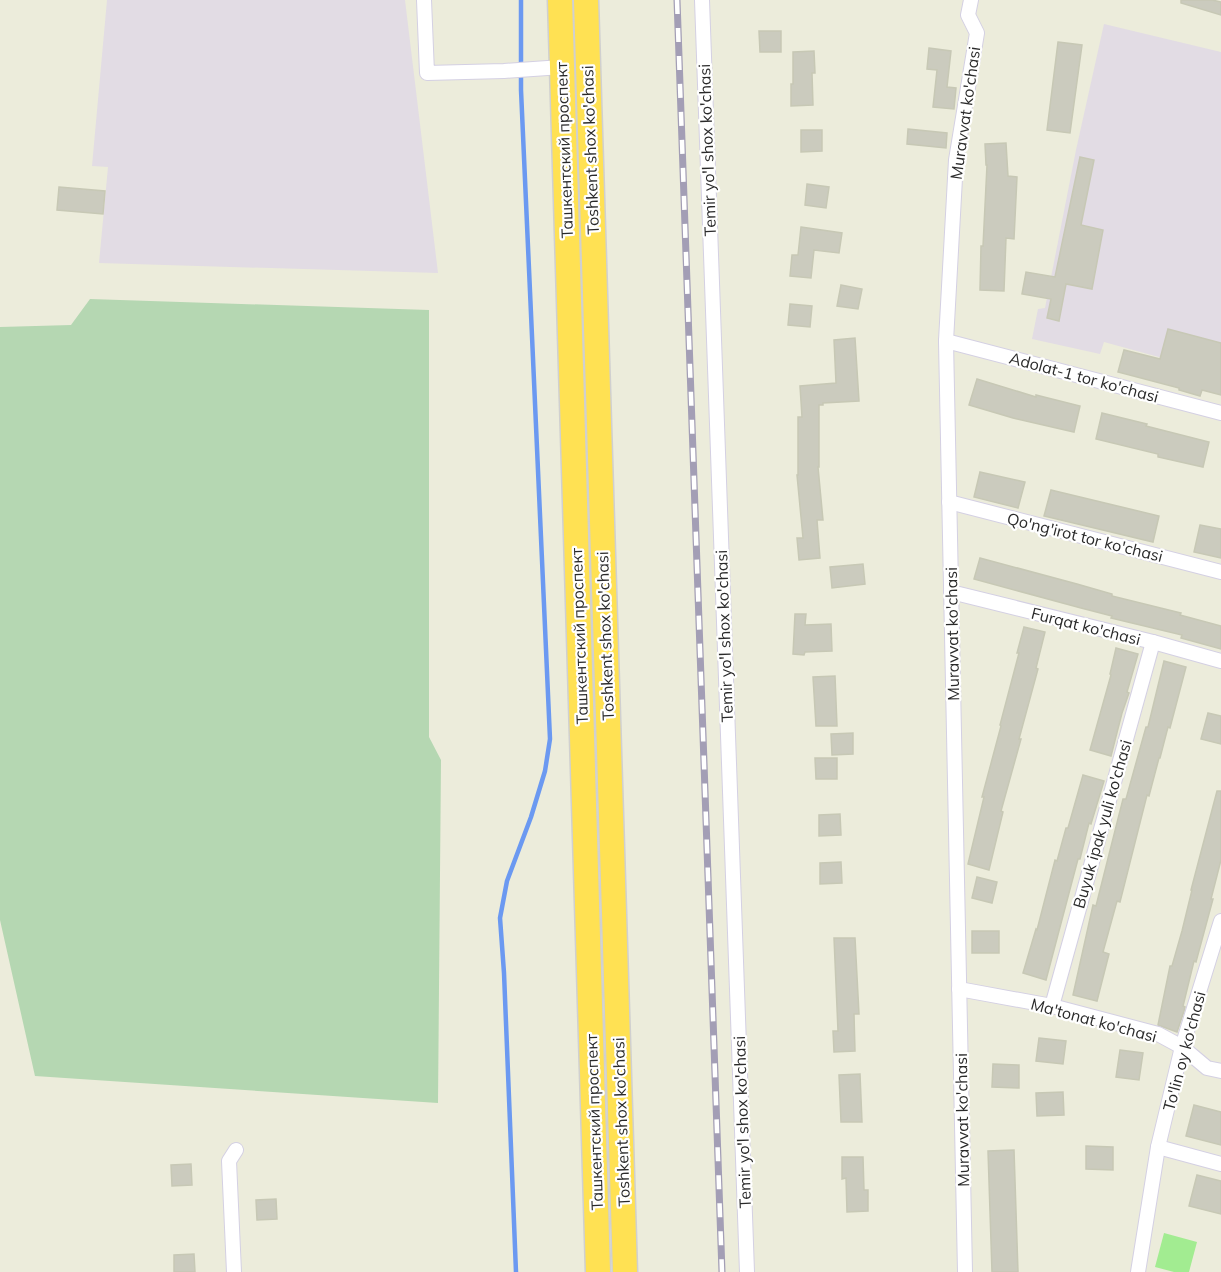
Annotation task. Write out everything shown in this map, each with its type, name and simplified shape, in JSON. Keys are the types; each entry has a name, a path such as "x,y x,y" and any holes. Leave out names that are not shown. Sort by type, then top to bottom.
{"highway":[{"name":"Ташкентский проспект","path":"560,0 598,1272"},
{"name":"Toshkent shox ko'chasi","path":"586,0 625,1272"}],"street":[{"path":"424,0 427,73 562,67"},
{"name":"Temir yo'l shox ko'chasi","path":"702,0 747,1272"},
{"name":"Muravvat ko'chasi","path":"965,1272 946,341 956,160 977,33 968,15 971,0"},
{"name":"Adolat-1 tor ko'chasi","path":"946,341 1221,413"},
{"name":"Qo'ng'irot tor ko'chasi","path":"949,502 1221,572"},
{"name":"Furqat ko'chasi","path":"951,592 1221,661"},
{"name":"Buyuk ipak yuli ko'chasi","path":"1052,1006 1153,642"},
{"name":"To'lin oy ko'chasi","path":"1138,1272 1158,1147 1182,1047 1221,921"},
{"name":"Ma'tonat ko'chasi","path":"959,989 1052,1006 1158,1034 1182,1047 1207,1068 1221,1071"},
{"path":"1158,1147 1221,1164"},
{"path":"234,1272 230,1161 236,1150"}],"shaded area":[{"path":"107,0 405,0 438,273 99,263 108,167 92,166"},
{"path":"1104,24 1221,52 1221,374 1104,342 1100,354 1032,339 1038,309 1045,308"}],"green space":[{"path":"90,299 429,310 429,737 441,760 438,1103 35,1076 0,920 0,327 71,325"},
{"path":"1164,1233 1197,1242 1189,1272 1174,1272 1155,1267"}],"building":[{"path":"1181,0 1221,2 1221,15 1181,3"},
{"path":"759,31 781,31 781,52 760,52"},
{"path":"1058,42 1082,45 1070,133 1047,130"},
{"path":"929,48 951,51 947,87 956,88 954,109 933,107 937,70 927,69"},
{"path":"814,51 813,105 791,106 793,52"},
{"path":"908,129 947,133 946,148 907,144"},
{"path":"801,130 822,130 822,151 801,152"},
{"path":"1006,143 1008,176 1017,177 1014,239 1006,238 1004,291 980,290 987,165 985,144"},
{"path":"1080,157 1094,160 1081,225 1103,230 1092,289 1066,284 1059,321 1047,318 1051,299 1022,294 1026,272 1055,277"},
{"path":"807,184 829,187 826,208 805,205"},
{"path":"59,187 105,191 103,214 57,210"},
{"path":"801,227 842,233 839,253 814,250 811,278 790,276 792,255 798,255"},
{"path":"841,285 862,289 858,309 837,306"},
{"path":"790,304 812,306 810,327 788,325"},
{"path":"1168,329 1221,343 1221,395 1202,390 1200,396 1118,372 1124,350 1160,359"},
{"path":"855,338 859,401 819,405 818,467 823,520 817,520 820,558 799,560 797,538 803,538 797,475 798,417 802,417 800,386 836,383 834,340"},
{"path":"977,379 1036,397 1036,395 1080,406 1074,432 969,405"},
{"path":"1102,413 1209,442 1203,467 1096,439"},
{"path":"980,472 1025,482 1018,508 974,497"},
{"path":"1051,490 1159,516 1153,542 1044,516"},
{"path":"1200,525 1221,529 1221,558 1194,552"},
{"path":"980,558 1221,626 1221,649 1181,638 1182,635 1111,618 1112,616 974,579"},
{"path":"863,564 865,584 832,588 830,567"},
{"path":"795,614 806,614 805,625 831,624 832,651 805,652 804,655 793,654"},
{"path":"1024,627 1045,632 1036,668 1038,669 1019,739 1021,739 1001,811 1003,812 989,870 968,864"},
{"path":"1116,648 1138,654 1111,756 1090,750 1111,675"},
{"path":"1164,661 1186,667 1170,728 1168,727 1149,796 1147,795 1120,902 1117,901 1103,952 1109,954 1097,1001 1073,995 1093,905 1096,906 1123,799 1126,799 1146,727 1148,727"},
{"path":"835,676 837,726 816,726 813,677"},
{"path":"1208,713 1221,716 1221,744 1201,739"},
{"path":"853,733 853,754 832,755 831,734"},
{"path":"815,758 837,758 837,779 816,779"},
{"path":"1083,775 1104,781 1091,824 1089,823 1080,859 1078,859 1046,980 1023,973 1055,860 1057,861 1066,828 1068,828"},
{"path":"1217,791 1221,791 1221,860 1211,899 1213,899 1196,962 1194,961 1183,1006 1185,1007 1177,1032 1158,1025 1170,966 1172,966 1182,931"},
{"path":"840,814 841,835 819,836 819,815"},
{"path":"841,862 842,883 820,884 820,863"},
{"path":"977,877 997,882 992,903 972,898"},
{"path":"972,931 999,931 999,953 972,953"},
{"path":"834,938 855,938 859,1014 854,1014 855,1051 834,1052 833,1031 838,1031"},
{"path":"1039,1038 1066,1041 1063,1064 1036,1061"},
{"path":"1120,1050 1143,1053 1139,1080 1116,1077"},
{"path":"993,1064 1019,1065 1019,1088 992,1087"},
{"path":"860,1074 862,1122 841,1122 839,1075"},
{"path":"1063,1092 1064,1115 1037,1116 1036,1093"},
{"path":"1194,1105 1221,1112 1221,1145 1186,1136"},
{"path":"1086,1146 1113,1147 1113,1170 1086,1169"},
{"path":"1014,1150 1018,1272 992,1272 988,1151"},
{"path":"842,1157 863,1157 864,1190 868,1190 868,1211 847,1212 846,1178 842,1179"},
{"path":"191,1164 192,1185 172,1186 171,1165"},
{"path":"1197,1175 1221,1181 1221,1214 1189,1206"},
{"path":"276,1199 277,1219 257,1220 256,1200"},
{"path":"194,1254 195,1272 174,1272 174,1255"}],"waterway":[{"path":"516,1272 500,918 507,881 545,771 550,739 521,90 521,0"}],"railway":[{"path":"677,0 722,1272"}]}
